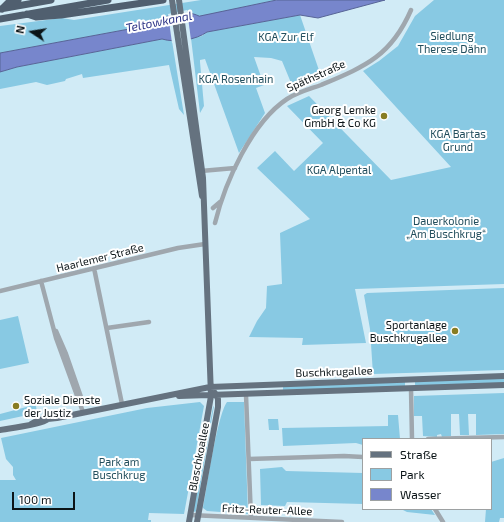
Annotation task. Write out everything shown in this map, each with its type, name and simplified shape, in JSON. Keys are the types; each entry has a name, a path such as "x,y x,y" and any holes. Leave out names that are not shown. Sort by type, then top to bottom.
{"highway":[{"path":"1,9 8,3 18,0"},
{"path":"1,9 51,0"},
{"path":"0,19 108,0"},
{"path":"27,14 36,17 60,15 163,0"}],"main road":[{"path":"172,0 176,8 200,171 203,200 210,387 214,396"},
{"path":"176,8 179,0"},
{"name":"Buschkrugallee","path":"0,430 31,424 38,420 210,387 504,376"},
{"path":"410,380 411,389"},
{"path":"280,384 280,394"},
{"name":"Buschkrugallee","path":"166,396 280,394 504,385"},
{"name":"Blaschkoallee","path":"189,522 214,396"},
{"name":"Blaschkoallee","path":"197,519 218,407 214,396"}],"street":[{"name":"Späthstraße","path":"215,222 220,202 235,168 268,114 293,96 348,73 382,53 400,33 412,10"},
{"path":"200,171 235,168"},
{"name":"Späthstraße","path":"213,208 220,202"},
{"name":"Haarlemer Straße","path":"0,291 94,268 204,244"},
{"path":"94,268 122,404"},
{"path":"41,281 55,330 66,354 81,397 80,401 83,412"},
{"path":"106,328 149,322"},
{"path":"411,389 412,438"},
{"path":"246,395 251,518"},
{"path":"466,438 504,437"},
{"path":"249,459 344,456 362,457"},
{"path":"435,510 443,522"},
{"name":"Fritz-Reuter-Allee","path":"190,515 197,519 251,518 268,520 342,522"}],"green space":[{"path":"201,0 277,0 199,16 165,16 156,24 0,53 0,26 62,18 74,20"},
{"path":"434,0 504,0 504,284 355,289 366,343 302,345 303,338 249,337 266,308 267,286 282,284 280,233 310,219 257,168 275,151 294,171 323,143 287,106 309,96 391,180 451,167 363,71 398,46 415,16"},
{"path":"300,15 322,79 294,90 282,61 271,58 254,57 264,85 256,88 265,113 239,153 205,59 200,60 204,106 200,113 191,38 202,36 207,32"},
{"path":"162,39 172,41 184,115 179,109 169,65 83,78 82,74 66,79 65,81 47,85 36,82 0,89 0,72 17,67"},
{"name":"Sportanlage Buschkrugallee","path":"504,288 504,370 373,374 370,329 364,295 367,293"},
{"path":"18,316 29,363 0,369 0,320"},
{"path":"504,378 504,383 415,386 415,381"},
{"path":"405,382 405,387 283,390 283,386"},
{"path":"504,393 504,434 476,435 476,414 468,414 469,435 460,435 459,414 451,414 451,436 442,437 441,434 437,435 437,437 423,436 422,416 414,416 414,396"},
{"name":"Park am Buschkrug","path":"200,402 204,406 184,514 149,513 148,520 151,520 151,522 0,522 0,480 16,480 13,475 13,467 6,459 1,438 147,408"},
{"path":"227,402 244,402 248,514 207,511 203,508 216,436 223,410"},
{"path":"34,405 36,406 37,413 0,421 0,414"},
{"path":"214,406 196,511 195,512 193,511"},
{"path":"388,415 398,415 400,438 362,438 362,445 356,443 283,446 282,428 388,426"},
{"path":"268,419 278,419 279,430 269,430"},
{"path":"504,458 504,518 500,518 499,522 485,522 486,510 492,510 492,462"},
{"path":"282,467 286,471 362,473 362,504 287,502 285,506 261,505 260,469"},
{"path":"403,510 432,510 435,515 407,512"}],"water":[{"name":"Teltowkanal","path":"277,0 385,0 318,18 300,15 207,32 197,37 185,40 173,41 162,39 17,67 0,72 0,53 156,24 166,17 176,13 188,13 199,16"}],"pier":[{"path":"187,10 191,40 172,43 168,14"}],"place":[{"name":"Georg Lemke GmbH & Co KG","path":"384,116"},
{"name":"Sportanlage Buschkrugallee","path":"455,331"},
{"name":"Soziale Dienste der Justiz","path":"16,406"}],"park label":[{"name":"KGA Zur Elf","path":"286,37"},
{"name":"Siedlung Therese Dähn","path":"452,42"},
{"name":"KGA Rosenhain","path":"236,79"},
{"name":"KGA Bartas Grund","path":"458,140"},
{"name":"KGA Alpental","path":"339,170"},
{"name":"Dauerkolonie „Am Buschkrug“","path":"446,227"}]}
